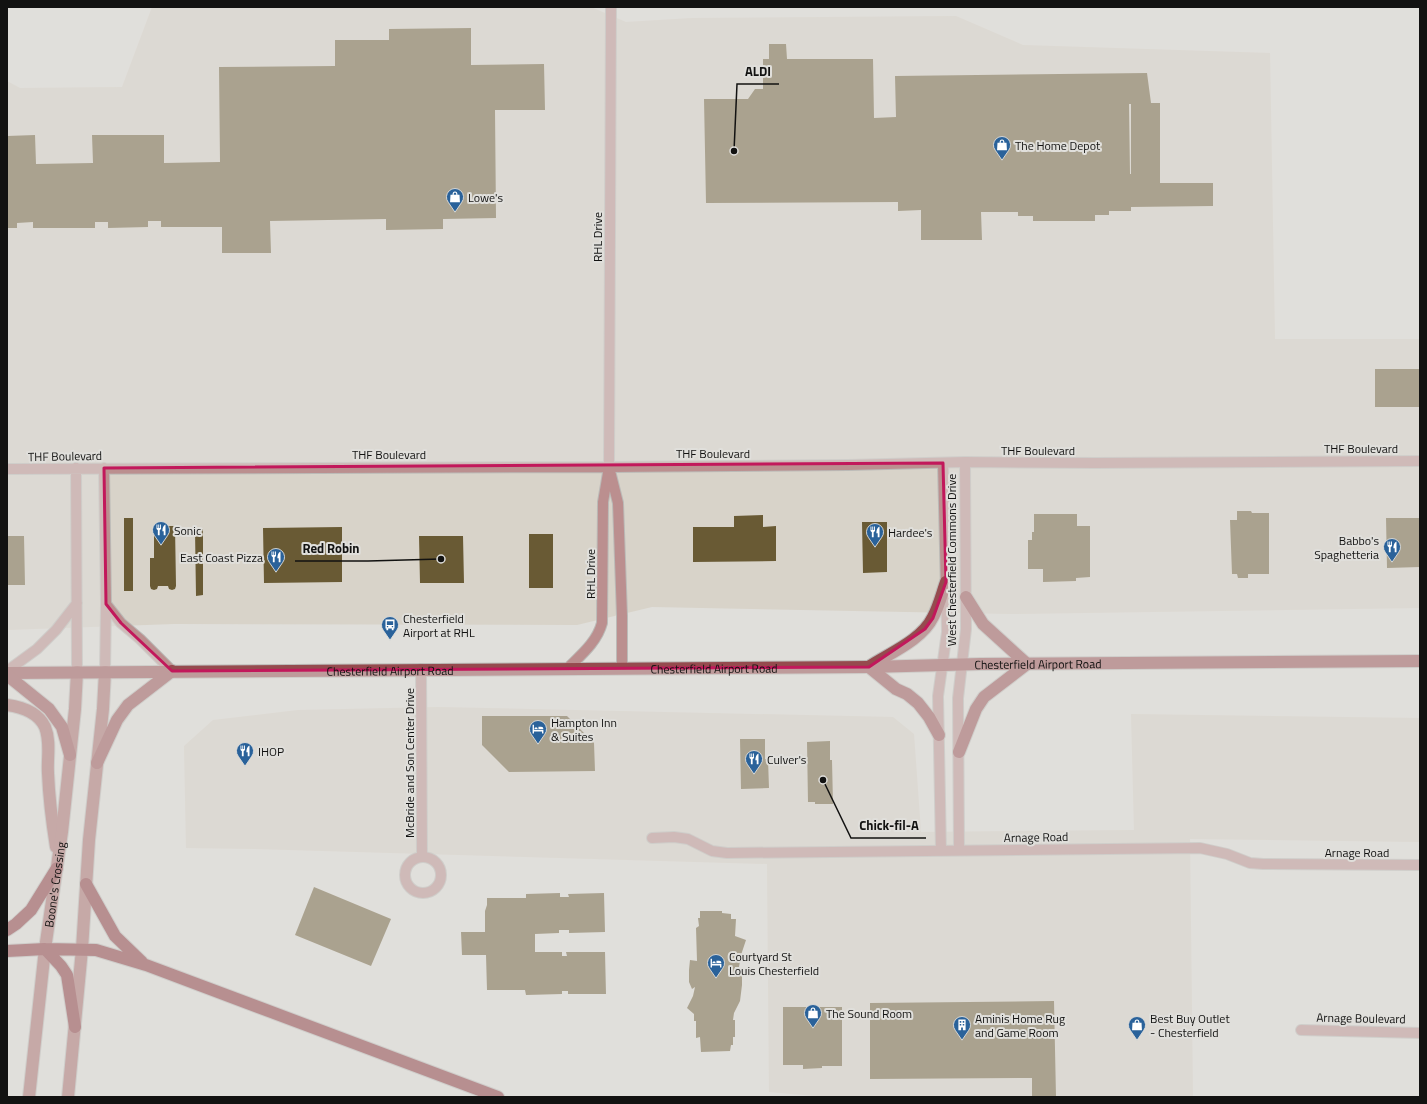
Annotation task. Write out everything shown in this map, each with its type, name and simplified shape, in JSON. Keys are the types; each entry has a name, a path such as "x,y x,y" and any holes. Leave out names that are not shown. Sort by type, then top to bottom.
{"highway":[{"path":"7,930 31,910 57,863"},
{"path":"86,884 115,936 146,965"},
{"path":"45,949 61,966 67,975 75,1027"},
{"path":"7,951 45,949 96,950 146,965 498,1097"}],"main road":[{"path":"939,735 929,717 918,703 907,694 896,689 869,667 915,639 925,629 933,618 946,582"},
{"path":"959,752 976,709 984,697 1027,664 982,624 966,597"},
{"name":"Chesterfield Airport Road","path":"7,673 869,667 962,664 1420,661"},
{"path":"97,763 117,720 128,705 172,671"},
{"path":"7,673 49,709 62,726 70,755"}],"street":[{"name":"RHL Drive","path":"568,668 594,641 600,631 602,623 603,502 609,467 612,7"},
{"name":"THF Boulevard","path":"7,469 609,467 965,462 1095,463 1420,461"},
{"name":"West Chesterfield Commons Drive","path":"959,850 958,698 966,629 965,462"},
{"name":"West Chesterfield Commons Drive","path":"940,851 938,696 947,632 943,463"},
{"name":"RHL Drive","path":"609,467 618,503 622,616 622,668"},
{"path":"76,468 77,672"},
{"path":"68,1097 105,672 106,604 104,468"},
{"path":"7,673 37,649 56,630 77,603"},
{"path":"106,604 121,624 140,639 172,671"},
{"name":"McBride and Son Center Drive","path":"422,669 422,857"},
{"name":"Boone's Crossing","path":"30,1097 45,949 70,755 77,672"},
{"path":"7,705 20,706 33,712 45,727 48,750 47,772 50,807 57,863"},
{"name":"Arnage Road","path":"652,838 674,837 688,839 712,851 727,853 1200,848 1227,854 1250,863 1302,865 1420,865"},
{"name":"Arnage Boulevard","path":"1301,1030 1420,1033"}],"highlighted area":[{"path":"943,463 946,582 933,618 925,629 869,667 172,671 121,623 106,604 104,468"}],"shaded area":[{"path":"152,7 591,7 626,22 692,18 956,16 1023,45 1270,53 1275,339 1420,339 1420,608 1011,614 652,607 577,625 174,624 7,630 7,81 20,88 122,87"},
{"path":"438,707 893,717 914,734 921,832 1134,830 1131,714 1420,718 1420,842 1190,839 1193,1097 826,1097 769,1092 767,864 186,848 184,746 213,720 298,710"}],"building":[{"path":"471,28 471,65 544,64 545,110 495,110 496,218 443,219 443,229 386,230 386,219 270,221 271,253 222,253 222,227 161,227 161,221 148,221 148,227 108,228 108,222 95,222 95,228 33,228 33,222 17,223 17,228 7,228 7,136 35,135 36,164 93,163 92,135 164,135 164,163 220,162 219,67 335,66 335,40 389,40 389,29"},
{"path":"769,44 786,44 787,59 873,59 874,118 896,117 895,76 1147,73 1151,103 1160,103 1160,183 1213,183 1213,206 1131,207 1131,211 1109,211 1109,215 1095,215 1095,221 1033,221 1033,216 1018,216 1018,212 981,212 982,240 921,240 921,210 898,211 898,202 706,203 704,99 748,99 755,89 763,89 763,59 769,59","holes":["1129,104 1131,104 1131,174 1130,174"]},
{"path":"1375,369 1420,369 1420,407 1375,407"},
{"path":"1237,511 1269,513 1269,574 1248,574 1248,578 1238,578 1237,574 1232,574 1230,520 1237,520"},
{"path":"1034,514 1077,514 1077,526 1090,526 1090,577 1076,578 1076,581 1043,582 1043,569 1028,569 1028,540 1032,540 1032,532 1034,532"},
{"path":"763,515 763,527 776,526 776,561 693,562 693,527 734,527 734,516"},
{"path":"124,518 133,518 133,591 124,591"},
{"path":"1386,518 1420,518 1420,567 1387,568"},
{"name":"Hardee's","path":"862,522 887,522 887,572 863,573"},
{"path":"168,526 175,526 176,586 175,589 172,590 169,589 168,586 158,586 157,589 154,590 151,589 150,586 150,558 154,558 154,533 168,533"},
{"path":"342,527 342,582 264,583 263,528"},
{"path":"203,529 203,595 196,596 195,530"},
{"path":"529,534 553,534 553,588 529,588"},
{"path":"7,536 24,536 25,585 7,585"},
{"path":"419,536 463,536 464,583 420,583"},
{"name":"Hampton Inn & Suites","path":"482,716 567,716 594,743 595,771 509,772 482,745"},
{"name":"Culver's","path":"740,739 765,739 765,759 768,759 769,788 741,789"},
{"path":"830,741 833,804 815,804 815,802 808,802 807,742"},
{"path":"314,887 391,919 371,966 295,935"},
{"path":"560,893 560,897 569,897 568,894 604,893 605,932 569,933 569,930 559,930 559,933 535,934 535,952 562,952 562,956 567,956 566,952 605,952 606,994 568,994 568,991 562,991 562,994 526,995 525,990 487,990 486,955 462,955 461,932 485,932 485,911 487,898 526,898 526,894"},
{"name":"Courtyard St Louis Chesterfield","path":"700,911 722,911 722,913 731,914 731,919 736,919 735,936 746,940 739,967 735,967 735,973 742,974 742,985 740,1001 734,1013 733,1020 735,1020 735,1037 733,1037 733,1045 731,1045 730,1051 701,1052 700,1037 696,1038 696,1021 694,1021 694,1014 687,1008 693,996 695,987 692,989 689,982 689,970 690,960 697,961 696,928 699,926 698,918 700,918"},
{"name":"Aminis Home Rug and Game Room","path":"1054,1001 1056,1097 1032,1097 1032,1078 870,1079 870,1003"},
{"path":"783,1007 842,1007 842,1066 822,1066 822,1068 803,1069 803,1065 783,1065"}],"place":[{"name":"ALDI","path":"734,151"},
{"name":"The Home Depot","path":"1002,160"},
{"name":"Lowe's","path":"455,212"},
{"name":"Sonic","path":"161,545"},
{"name":"Hardee's","path":"875,547"},
{"name":"Red Robin","path":"441,559"},
{"name":"Babbo's Spaghetteria","path":"1392,562"},
{"name":"East Coast Pizza","path":"276,572"},
{"name":"Chesterfield Airport at RHL","path":"390,640"},
{"name":"Hampton Inn & Suites","path":"538,744"},
{"name":"IHOP","path":"245,766"},
{"name":"Culver's","path":"754,774"},
{"name":"Chick-fil-A","path":"823,780"},
{"name":"Courtyard St Louis Chesterfield","path":"716,978"},
{"name":"The Sound Room","path":"813,1028"},
{"name":"Aminis Home Rug and Game Room","path":"962,1040"},
{"name":"Best Buy Outlet - Chesterfield","path":"1137,1040"}]}
